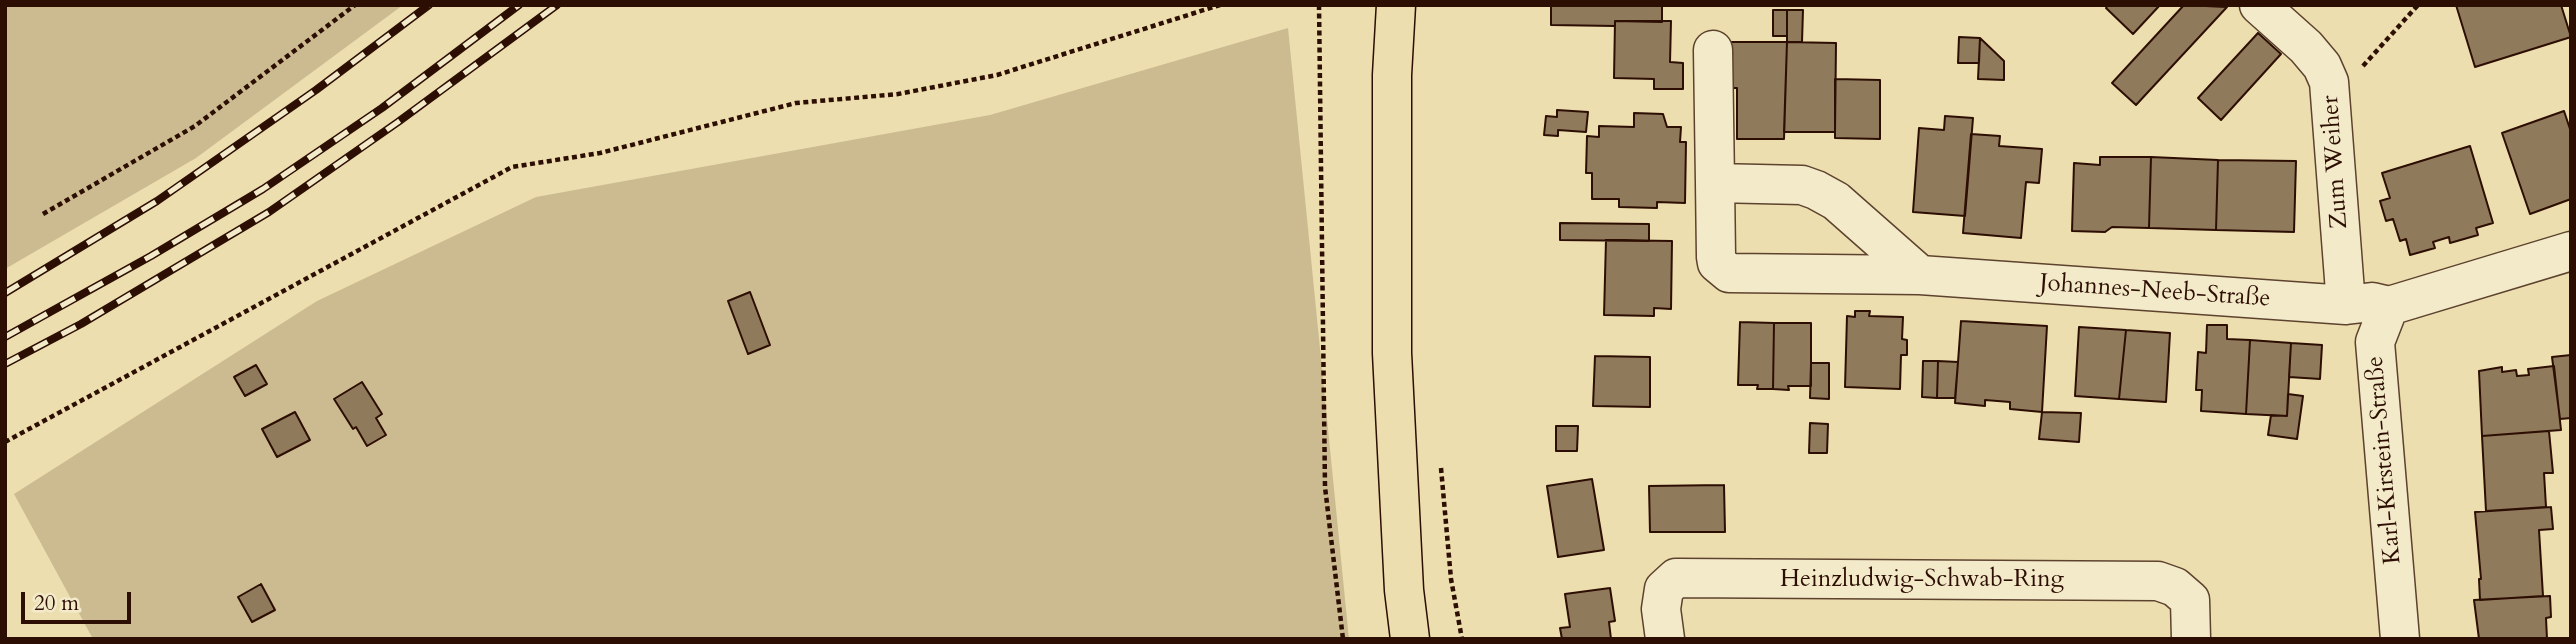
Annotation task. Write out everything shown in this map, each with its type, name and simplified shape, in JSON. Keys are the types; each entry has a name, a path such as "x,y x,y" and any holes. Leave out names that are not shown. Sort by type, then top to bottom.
{"main road":[{"path":"1396,5 1392,75 1392,353 1403,576 1410,639"}],"street":[{"name":"Zum Weiher","path":"2259,5 2306,47 2322,66 2329,82 2346,305"},
{"name":"Johannes-Neeb-Straße","path":"1713,50 1716,257 1717,263 1729,273 1920,275 2346,305 2372,302 2389,306"},
{"path":"1715,183 1802,185 1816,190 1836,201 1920,275"},
{"path":"2389,306 2571,251"},
{"name":"Karl-Kirstein-Straße","path":"2389,306 2375,342 2400,639"},
{"name":"Heinzludwig-Schwab-Ring","path":"1665,639 1661,609 1664,589 1676,578 2158,581 2175,587 2190,600 2191,639"}],"path":[{"path":"43,214 195,126 355,5"},
{"path":"5,442 512,167 600,153 796,103 898,94 998,75 1220,5"},
{"path":"1319,5 1325,487 1343,639"},
{"path":"2332,100 2418,5"},
{"path":"1441,468 1451,579 1462,639"}],"shaded area":[{"path":"5,5 403,5 196,158 5,269"},
{"path":"1288,28 1349,639 93,639 14,494 317,301 536,197 990,115"}],"building":[{"path":"1551,5 1662,5 1662,22 1615,21 1615,26 1551,25"},
{"path":"2108,5 2160,5 2133,34 2106,8"},
{"path":"2184,5 2227,7 2136,105 2112,83"},
{"path":"2456,5 2561,5 2571,37 2475,67"},
{"path":"1773,10 1787,10 1787,36 1773,36"},
{"path":"1787,10 1803,10 1802,42 1787,42"},
{"path":"1615,21 1671,21 1670,62 1683,63 1683,89 1654,89 1654,79 1614,78"},
{"path":"2258,33 2281,54 2221,120 2198,98"},
{"path":"1959,37 1980,38 1979,63 1958,63"},
{"path":"1980,38 2004,61 2004,80 1978,79"},
{"path":"1728,42 1787,42 1784,139 1737,139 1737,88 1728,88"},
{"path":"1787,42 1836,43 1835,132 1784,132"},
{"path":"1835,79 1880,80 1880,139 1835,138"},
{"path":"1557,110 1588,112 1586,132 1558,130 1558,136 1544,135 1546,116 1557,117"},
{"path":"2564,111 2571,132 2571,199 2530,214 2502,133"},
{"path":"1634,113 1663,114 1667,127 1681,127 1680,142 1686,142 1685,203 1657,202 1657,208 1619,207 1619,199 1592,199 1592,173 1586,173 1587,136 1599,137 1599,126 1634,127"},
{"path":"1945,116 1973,118 1965,216 1913,212 1919,128 1944,130"},
{"path":"1971,134 2000,136 1999,146 2042,149 2039,183 2026,182 2021,238 1963,233"},
{"path":"2470,146 2493,223 2476,228 2478,235 2450,243 2449,237 2433,242 2435,248 2410,255 2406,239 2400,241 2393,219 2386,221 2380,201 2390,198 2382,173"},
{"path":"2100,157 2151,157 2149,228 2112,227 2105,232 2072,231 2074,163 2100,165"},
{"path":"2151,157 2218,160 2216,230 2149,228"},
{"path":"2218,160 2296,161 2294,232 2216,230"},
{"path":"1560,223 1649,224 1649,241 1560,240"},
{"path":"1606,240 1672,241 1671,309 1654,308 1654,316 1604,315"},
{"path":"750,292 770,345 748,354 728,301"},
{"path":"1855,311 1870,311 1869,316 1903,317 1902,339 1907,340 1907,355 1901,355 1900,389 1845,387 1847,316 1855,317"},
{"path":"1961,321 2047,326 2042,412 2010,409 2010,402 1985,400 1985,406 1955,403"},
{"path":"1740,322 1774,323 1773,389 1757,389 1758,385 1738,385"},
{"path":"1774,323 1811,323 1811,386 1788,386 1789,390 1773,389"},
{"path":"2207,325 2227,325 2227,339 2250,340 2246,414 2201,411 2202,390 2196,390 2198,352 2206,353"},
{"path":"2079,327 2126,330 2119,399 2075,396"},
{"path":"2126,330 2170,333 2166,402 2119,399"},
{"path":"2250,340 2291,343 2287,416 2246,414"},
{"path":"2291,343 2322,345 2320,379 2289,377"},
{"path":"2571,355 2571,418 2560,419 2552,357"},
{"path":"1595,356 1650,357 1650,407 1593,406"},
{"path":"1923,361 1938,361 1937,398 1922,397"},
{"path":"1938,361 1958,362 1955,398 1937,398"},
{"path":"1811,363 1829,363 1829,399 1810,398"},
{"path":"256,365 267,384 245,396 234,377"},
{"path":"2554,366 2561,430 2482,436 2479,371 2502,367 2502,372 2516,370 2517,376 2529,375 2528,369"},
{"path":"362,382 382,414 376,418 386,435 367,446 334,399"},
{"path":"2288,394 2303,396 2297,439 2268,435 2271,415 2287,416"},
{"path":"295,412 310,440 277,457 262,429"},
{"path":"2042,412 2081,413 2079,442 2039,439"},
{"path":"1810,423 1828,424 1827,453 1809,453"},
{"path":"1556,426 1578,426 1577,451 1556,451"},
{"path":"2549,431 2553,473 2544,473 2546,507 2486,511 2482,436"},
{"path":"1592,479 1604,550 1558,557 1547,486"},
{"path":"1724,485 1725,532 1650,532 1649,486"},
{"path":"2551,507 2553,529 2539,530 2543,596 2480,600 2481,579 2475,512"},
{"path":"261,584 275,610 252,622 238,597"},
{"path":"1610,588 1615,621 1609,622 1611,639 1562,639 1560,628 1570,627 1565,594"},
{"path":"2550,596 2551,617 2546,618 2547,639 2479,639 2474,600"}],"railway":[{"path":"5,293 157,201 316,90 429,5"},
{"path":"5,337 151,256 263,189 382,108 519,5"},
{"path":"5,364 81,324 269,212 398,122 557,5"}]}
